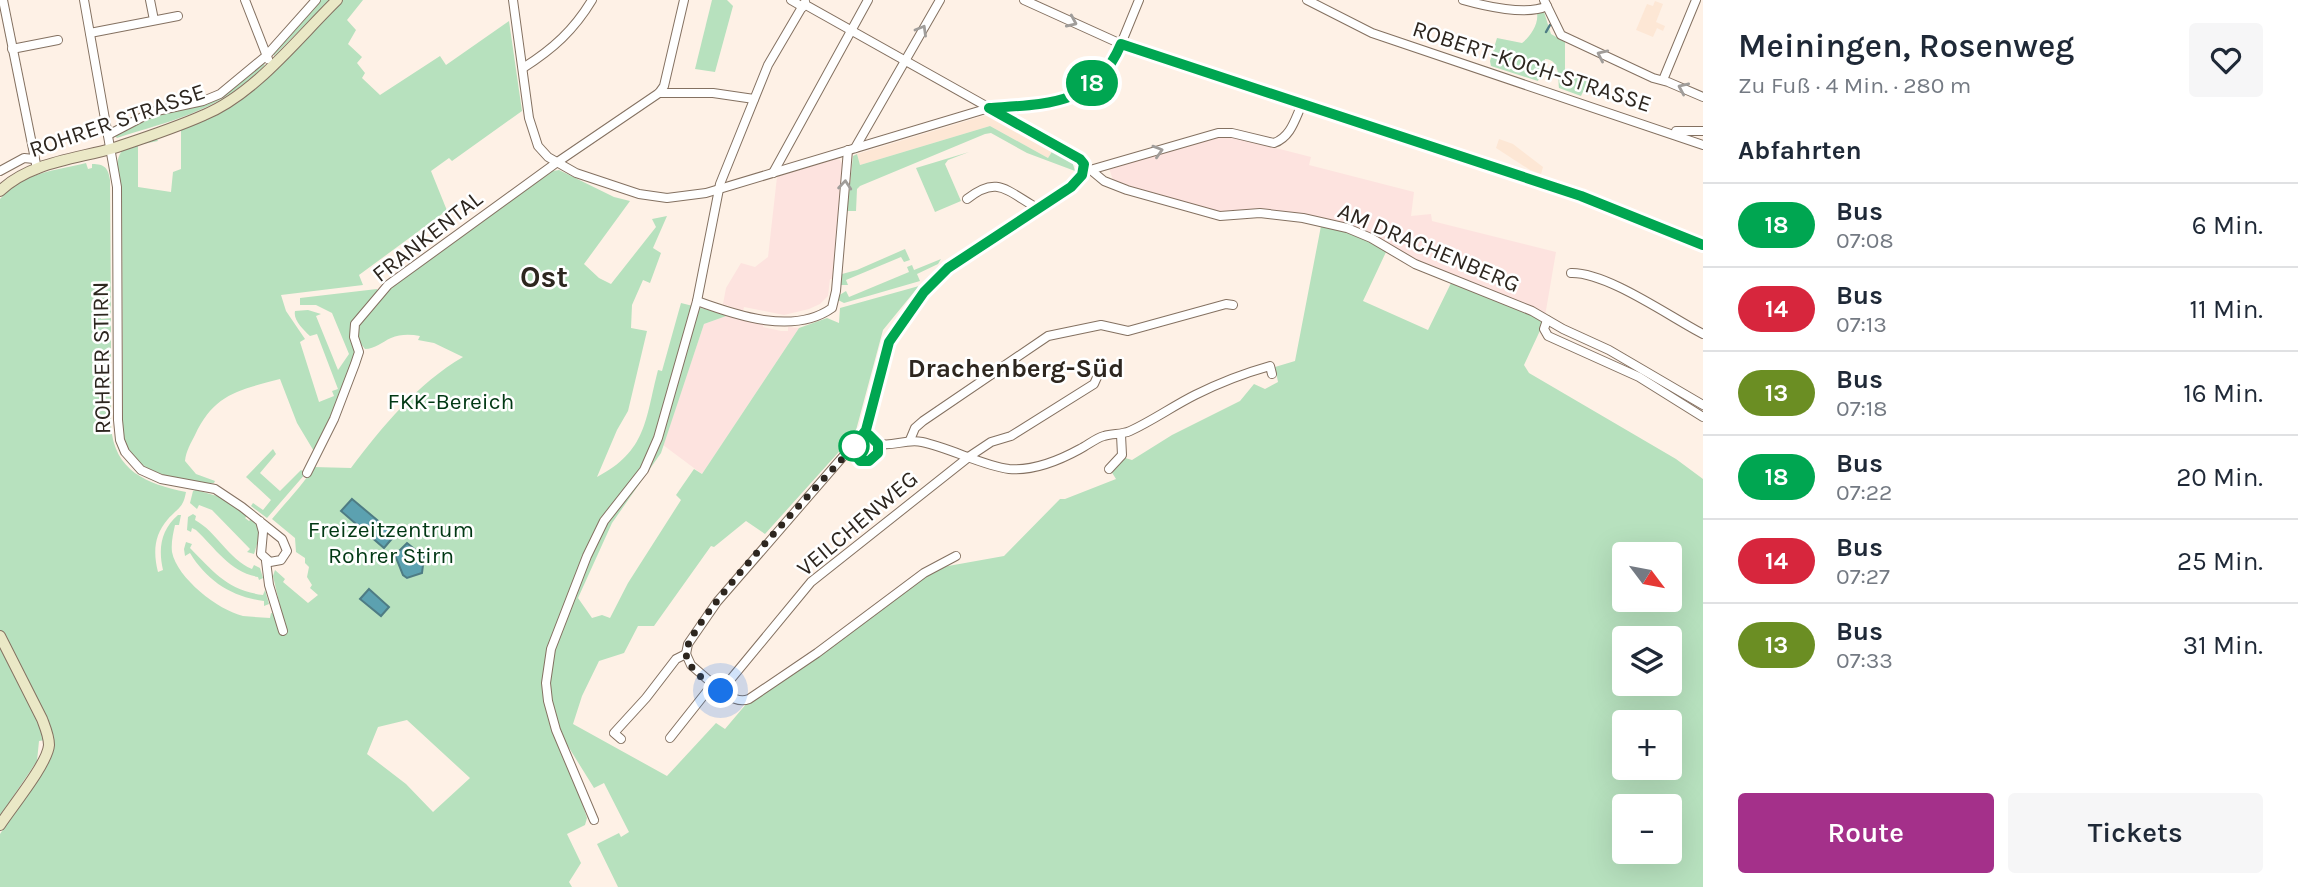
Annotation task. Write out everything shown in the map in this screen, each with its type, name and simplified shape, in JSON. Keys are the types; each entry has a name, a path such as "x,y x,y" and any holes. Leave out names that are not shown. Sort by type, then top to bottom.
{"main road":[{"name":"ROHRER STRASSE","path":"0,191 35,164 110,149 216,110 246,89 269,60 337,0"},
{"path":"0,636 42,719 49,747 44,760 0,825"}],"street":[{"path":"3,0 35,164"},
{"name":"ROHRER STIRN","path":"84,0 118,203 118,420 122,446 133,463 147,474 215,489 260,521 287,546 281,560 273,563 266,561"},
{"path":"150,0 154,20"},
{"path":"245,0 269,60"},
{"path":"269,60 316,0"},
{"path":"513,0 533,136 538,146 556,163 597,181 653,197 695,195 719,189 989,108 1070,98 1080,93 1110,66 1139,0"},
{"path":"523,68 555,47 569,33 592,0"},
{"path":"659,93 664,86 684,0"},
{"name":"AM DRACHENBERG","path":"790,0 804,4 1080,159 1086,168 1104,181 1220,216 1260,213 1303,218 1348,228 1415,264 1532,311 1609,350 1703,405"},
{"path":"773,173 868,0"},
{"path":"697,301 790,323 811,319 832,308 852,149 940,0"},
{"path":"1024,0 1121,44 1581,196 1703,245"},
{"name":"ROBERT-KOCH-STRASSE","path":"1307,0 1372,33 1669,131 1703,145"},
{"path":"1463,0 1534,10 1545,3 1563,36 1653,78 1703,97"},
{"path":"1663,80 1696,0"},
{"path":"594,820 556,730 548,701 546,683 551,649 583,566 604,521 645,470 667,411 697,301 709,251 719,189 774,53 804,4"},
{"path":"90,33 178,16"},
{"path":"12,49 58,40"},
{"name":"ROHRER STRASSE","path":"108,135 152,113 211,98 269,60"},
{"path":"659,93 713,93 754,99"},
{"name":"FRANKENTAL","path":"307,473 334,419 359,352 354,337 355,324 388,285 556,163 659,93"},
{"path":"956,556 924,573 817,653 749,699 737,699 712,685 691,665 686,654 688,644 717,602 866,430 889,342 915,303 948,268 1071,187 1086,168 1218,133 1232,133 1274,143 1290,130 1302,104"},
{"name":"ROBERT-KOCH-STRASSE","path":"1669,131 1703,131"},
{"path":"0,172 24,158 35,164"},
{"path":"967,199 983,188 996,186 1032,205 1036,210"},
{"path":"1571,272 1582,272 1608,282 1703,334"},
{"path":"910,440 915,428 923,421 1042,338 1101,325 1128,331 1226,304 1233,305"},
{"name":"AM DRACHENBERG","path":"1547,320 1544,329 1548,336 1639,377 1703,417"},
{"path":"866,430 870,438 878,444 889,445 910,440 923,442 1003,467 1028,468 1070,454 1102,436 1121,435 1195,395 1249,372 1270,366 1272,374"},
{"name":"VEILCHENWEG","path":"721,691 811,582 970,456 990,442 1011,436 1094,384 1098,375"},
{"path":"1109,469 1122,455 1121,435"},
{"path":"851,449 857,459 866,462 876,456 878,444"},
{"path":"260,521 263,532 260,550 266,561 269,585 283,631"},
{"path":"621,738 614,733 676,659 686,654"},
{"path":"670,738 712,685"}],"shaded area":[{"path":"1655,1 1663,4 1656,22 1665,26 1663,31 1657,28 1653,37 1636,30 1647,4 1653,6"},
{"path":"986,115 1053,150 1048,158 990,126 860,165 857,154"},
{"path":"1225,135 1311,157 1309,165 1414,192 1411,216 1431,214 1432,221 1556,252 1545,316 1435,271 1346,225 1227,214 1186,205 1113,180 1109,168"},
{"path":"1499,139 1513,144 1543,167 1541,174 1496,148"},
{"path":"836,159 842,164 843,174 834,279 830,279 828,296 809,309 784,315 744,307 743,311 723,304 726,288 741,263 755,267 768,257 777,177"},
{"path":"729,315 765,321 763,327 781,331 788,331 788,327 799,328 702,474 663,445 704,324"}],"green space":[{"path":"318,0 330,0 274,56 273,53"},
{"path":"342,0 363,0 347,20 356,30 348,44 362,57 357,63 365,73 362,78 380,95 440,56 446,65 509,21 522,111 452,161 449,158 431,171 450,218 447,220 442,214 359,275 363,285 281,295 286,311 305,339 300,342 319,402 334,396 332,391 338,389 317,334 310,336 304,330 297,321 295,311 308,310 321,314 316,316 338,370 349,354 332,313 316,305 300,305 300,298 377,289 380,294 350,328 355,352 353,365 345,390 315,453 297,423 280,379 229,396 219,402 202,421 185,461 196,474 215,481 214,483 176,478 156,472 132,455 123,436 122,199 117,168 119,156 122,151 156,138 158,141 138,145 138,187 171,192 173,172 181,169 181,129 217,115 239,102"},
{"path":"712,0 727,0 733,6 715,72 695,69"},
{"path":"1544,12 1551,34 1565,42 1565,70 1588,81 1581,96 1559,88 1556,65 1550,60 1545,59 1538,81 1491,66 1497,38 1522,43 1533,30 1537,13"},
{"path":"263,63 265,65 232,93 196,112 117,138 114,135 153,114 202,104"},
{"path":"990,126 1048,158 1053,150 1072,161 1075,171 1027,153 991,133 985,134 860,186 857,189 856,211 847,211 853,156 857,154 860,165"},
{"path":"969,152 948,160 945,164 961,201 935,212 916,168"},
{"path":"86,163 88,169 92,168 92,164 100,165 107,170 110,180 111,314 101,313 101,319 111,318 113,441 126,465 135,473 158,485 186,492 182,504 163,525 157,538 155,558 158,572 163,570 161,547 164,533 172,521 181,515 179,525 175,525 172,539 175,562 200,592 222,607 243,616 270,618 271,613 282,615 273,576 275,570 285,579 283,582 308,603 318,595 310,588 312,585 307,577 309,567 305,558 296,552 295,538 272,519 313,467 351,468 388,422 416,393 463,357 434,343 418,340 420,336 413,335 394,337 365,349 357,339 358,325 390,286 553,171 559,170 614,197 630,201 584,264 599,278 611,284 656,227 652,219 667,216 653,248 661,253 650,283 643,280 632,305 631,328 647,331 628,411 597,477 613,467 635,445 646,419 658,370 662,371 681,303 729,315 704,324 661,453 612,523 578,598 592,618 602,615 610,618 628,583 681,500 676,495 694,469 702,474 799,328 827,318 839,323 840,308 919,286 883,330 855,434 765,534 746,521 714,547 711,546 654,626 638,626 624,653 599,661 582,696 573,724 667,776 716,723 725,729 747,703 937,568 1004,556 1060,499 1116,479 1111,471 1122,457 1132,460 1172,435 1240,401 1254,384 1265,389 1278,382 1275,367 1295,361 1321,226 1363,238 1386,252 1363,301 1428,330 1452,281 1530,313 1544,322 1524,365 1529,373 1676,459 1703,479 1703,887 618,887 597,844 619,833 621,837 629,832 604,783 594,788 558,730 587,818 585,825 567,834 581,863 569,882 572,887 0,887 0,834 51,758 53,739 39,741 37,761 0,816 0,199 19,183 51,171","holes":["407,720 470,778 433,812 406,784 367,754 378,727"]},
{"path":"905,249 910,260 904,262 901,257 846,280 848,285 839,285 842,274"},
{"path":"941,259 938,264 917,274 920,281 844,303 838,300 838,296 846,291 849,297 909,272 907,267 912,265 914,270"},
{"path":"273,449 276,454 260,473 280,491 301,470 306,473 267,518 251,506 253,503 263,510 271,500 246,477"},
{"path":"193,491 224,498 248,515 245,518 249,521 252,518 258,526 259,535 254,554 247,552 250,549 212,510 199,505 197,509 190,503"},
{"path":"193,514 196,516 195,520 210,531 236,559 252,569 254,565 260,568 263,578 259,580 258,577 231,565 196,530 187,530 188,517"},
{"path":"186,542 192,544 190,548 230,584 251,593 263,595 265,590 269,604 264,606 264,601 241,596 221,586 204,572 190,553 185,556"}],"water":[{"path":"352,499 395,535 384,548 341,511"},
{"path":"407,543 424,557 422,573 407,578 403,575 395,555"},
{"path":"369,589 389,607 381,616 360,599"}],"waterway":[{"path":"1546,32 1550,25"}],"bus line":[{"name":"18","path":"869,435 878,444 878,453 869,461 860,461 851,449 866,430 889,342 915,303 948,268 1071,187 1083,172 1084,164 1080,159 989,108 1070,98 1102,75 1114,61 1121,44 1581,196 1703,245"}],"district":[{"name":"Ost","path":"544,277"},
{"name":"Drachenberg-Süd","path":"1016,368"}],"route":[{"path":"721,691 691,665 687,656 688,644 732,583 854,446"}],"park label":[{"name":"FKK-Bereich","path":"451,401"},
{"name":"Freizeitzentrum Rohrer Stirn","path":"391,542"}]}
